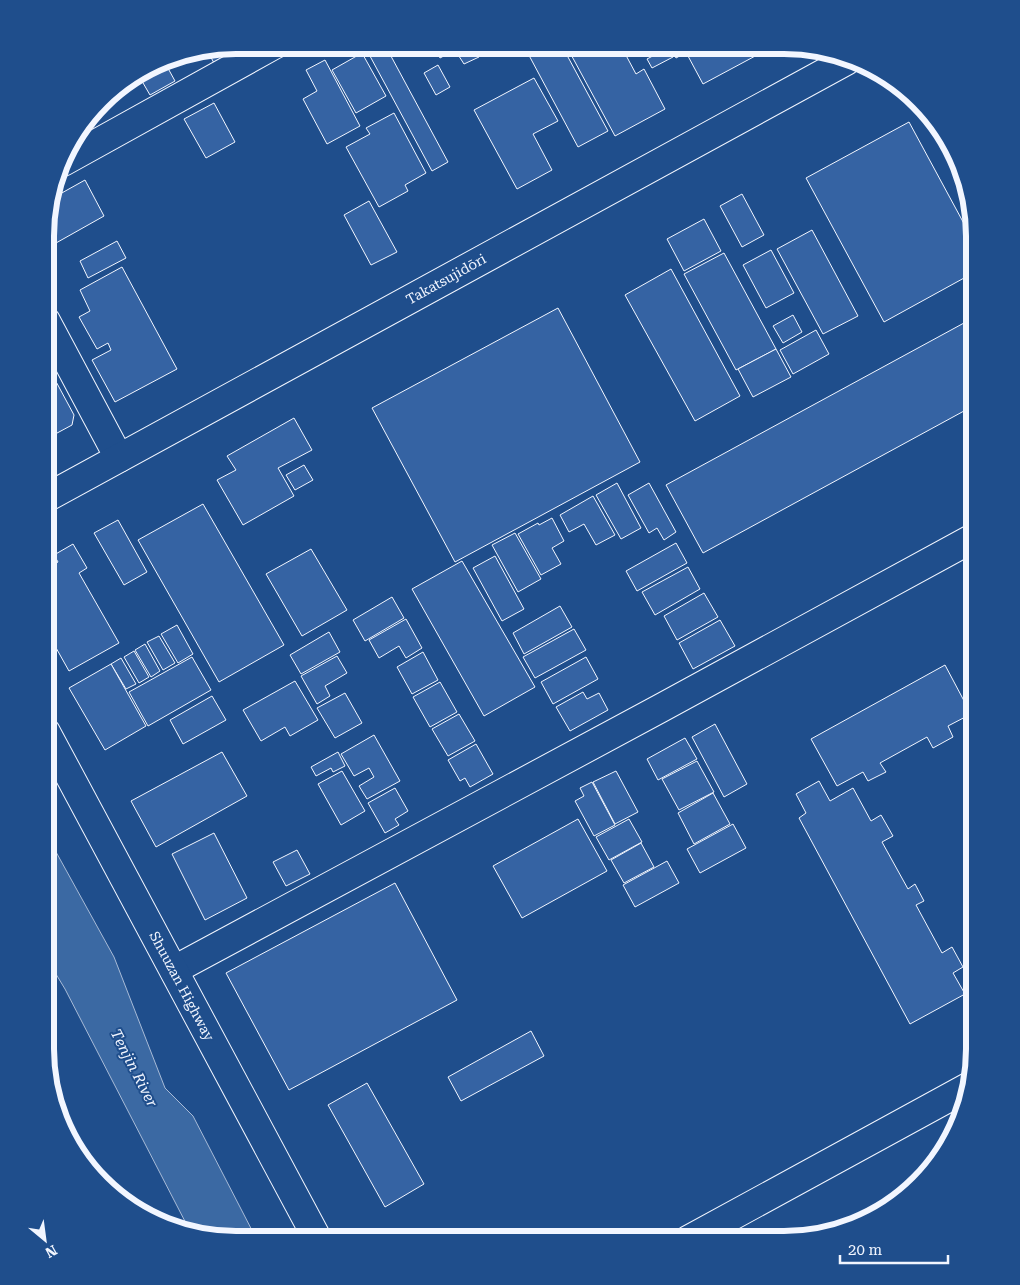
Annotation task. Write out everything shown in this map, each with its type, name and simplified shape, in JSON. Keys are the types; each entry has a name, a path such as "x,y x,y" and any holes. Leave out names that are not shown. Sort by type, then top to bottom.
{"main road":[{"path":"72,157 258,54"},
{"name":"Takatsujidōri","path":"54,494 842,63"},
{"path":"54,336 119,458"},
{"path":"174,970 966,542"},
{"name":"Shuuzan Highway","path":"54,747 313,1231"},
{"path":"704,1231 961,1091"}],"water":[{"name":"Tenjin River","path":"54,848 114,957 165,1088 193,1116 252,1231 212,1230 187,1224 54,971"}],"building":[{"path":"230,54 214,63 210,55"},
{"path":"363,54 386,96 356,113 332,70"},
{"path":"369,54 390,54 448,162 432,171"},
{"path":"438,54 448,54 440,58"},
{"path":"458,54 477,54 479,57 464,64"},
{"path":"528,54 566,54 608,131 578,147"},
{"path":"571,54 625,54 636,74 644,69 665,109 615,136"},
{"path":"657,54 671,54 673,57 652,68 647,59"},
{"path":"674,54 683,54 676,58"},
{"path":"692,54 759,54 703,84 688,56"},
{"path":"325,60 360,126 327,144 303,99 317,91 306,70"},
{"path":"438,65 450,87 436,95 424,73"},
{"path":"168,67 175,81 150,95 142,80"},
{"path":"534,78 558,121 533,134 552,170 517,189 474,110"},
{"path":"214,103 235,142 206,158 184,119"},
{"path":"394,113 426,173 405,185 408,191 379,207 346,147 370,134 366,128"},
{"path":"909,122 966,227 966,277 884,322 806,178"},
{"path":"85,180 104,216 56,243 54,242 54,224 59,195"},
{"path":"742,194 764,235 742,247 720,206"},
{"path":"369,201 397,252 371,265 344,215"},
{"path":"704,219 721,251 684,271 667,239"},
{"path":"812,230 858,316 823,334 777,249"},
{"path":"117,241 126,258 88,278 80,261"},
{"path":"771,250 794,293 766,308 743,265"},
{"path":"724,253 776,349 736,370 684,274"},
{"path":"122,267 177,369 115,402 92,360 111,350 108,343 97,349 79,317 90,311 80,290"},
{"path":"671,269 740,396 695,421 625,295"},
{"path":"558,308 640,462 455,562 372,408"},
{"path":"793,315 802,332 783,343 773,326"},
{"path":"966,322 966,410 703,553 666,485"},
{"path":"816,330 829,354 793,374 780,350"},
{"path":"776,349 791,377 753,397 738,369"},
{"path":"54,378 74,415 72,425 54,435"},
{"path":"294,418 312,450 278,468 294,496 243,525 217,480 236,470 227,456"},
{"path":"304,465 313,480 295,490 286,475"},
{"path":"617,483 641,528 621,539 596,495"},
{"path":"649,483 676,532 664,540 657,528 649,533 628,495"},
{"path":"593,496 615,535 596,545 584,524 569,532 560,515"},
{"path":"203,504 284,645 219,682 138,540"},
{"path":"552,518 564,541 552,548 561,564 541,575 518,534"},
{"path":"118,520 147,572 124,585 94,533"},
{"path":"515,533 541,579 518,592 492,545"},
{"path":"676,543 687,563 637,591 626,571"},
{"path":"73,544 87,568 79,573 119,643 69,671 54,644 54,564 58,562 54,555"},
{"path":"311,549 347,610 302,636 266,574"},
{"path":"495,556 524,609 502,621 473,568"},
{"path":"462,561 535,687 484,716 412,589"},
{"path":"688,567 700,589 655,615 642,592"},
{"path":"704,593 718,617 677,640 664,616"},
{"path":"392,597 404,618 365,641 353,620"},
{"path":"560,606 572,627 524,654 513,633"},
{"path":"406,619 422,648 406,658 399,646 379,658 369,640"},
{"path":"720,620 735,646 693,669 679,643"},
{"path":"177,625 193,654 178,663 161,634"},
{"path":"574,629 586,650 535,678 523,657"},
{"path":"329,632 340,652 301,674 290,655"},
{"path":"159,636 175,663 163,670 147,642"},
{"path":"145,644 160,671 151,677 135,650"},
{"path":"134,651 149,677 139,683 124,657"},
{"path":"423,652 438,680 412,694 397,667"},
{"path":"337,656 347,673 325,686 330,696 317,704 301,676"},
{"path":"192,657 211,690 148,726 129,692"},
{"path":"586,657 598,679 553,704 541,682"},
{"path":"121,658 136,684 126,689 111,664"},
{"path":"111,664 146,726 105,750 69,688"},
{"path":"945,665 966,705 966,717 948,726 953,737 933,748 927,737 880,763 886,772 868,781 863,772 837,786 811,739"},
{"path":"295,681 318,720 290,736 285,727 261,741 243,710"},
{"path":"440,682 457,712 430,727 413,697"},
{"path":"583,692 587,699 599,693 608,710 570,731 556,707"},
{"path":"345,693 362,723 335,738 317,708"},
{"path":"212,696 226,720 183,744 170,720"},
{"path":"459,714 475,741 448,756 432,729"},
{"path":"715,724 747,784 724,797 692,737"},
{"path":"374,735 400,781 367,799 359,786 374,777 369,768 354,776 341,754"},
{"path":"685,738 697,759 658,780 647,759"},
{"path":"476,744 493,774 470,787 465,778 460,781 448,760"},
{"path":"222,752 247,796 156,847 131,801"},
{"path":"338,752 345,766 333,772 331,768 316,776 311,767"},
{"path":"697,761 714,792 679,810 662,779"},
{"path":"342,771 365,811 341,825 318,784"},
{"path":"616,771 638,812 615,824 593,782"},
{"path":"819,781 830,801 853,788 871,821 881,815 893,836 882,842 908,889 915,884 924,901 916,905 942,953 952,947 963,967 953,973 965,994 910,1024 799,818 806,813 796,794"},
{"path":"592,782 615,825 594,836 575,801 584,796 580,788"},
{"path":"395,788 408,811 395,819 399,825 385,833 368,803"},
{"path":"713,793 730,824 694,844 678,813"},
{"path":"578,819 607,871 522,918 493,866"},
{"path":"629,819 642,842 609,860 596,837"},
{"path":"733,824 746,848 700,873 687,849"},
{"path":"214,833 247,898 205,920 172,854"},
{"path":"641,843 654,867 624,883 611,860"},
{"path":"297,850 310,874 286,886 273,862"},
{"path":"667,861 679,883 635,907 623,885"},
{"path":"395,883 457,1000 289,1090 226,973"},
{"path":"531,1031 544,1056 461,1101 448,1077"},
{"path":"367,1083 424,1184 385,1207 328,1105"}]}
